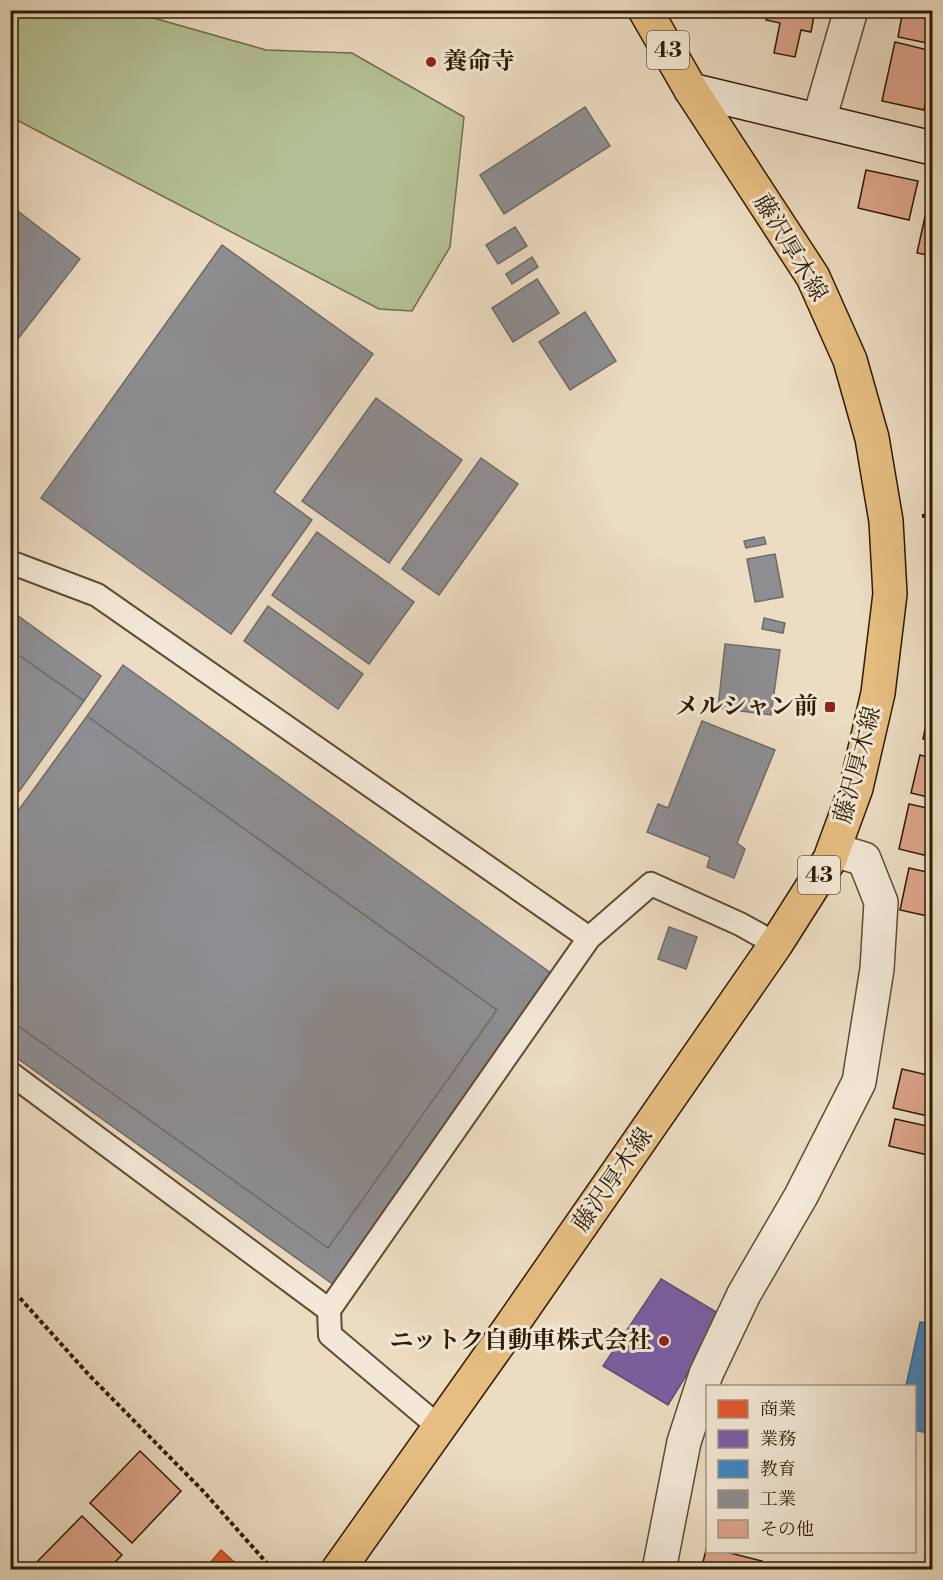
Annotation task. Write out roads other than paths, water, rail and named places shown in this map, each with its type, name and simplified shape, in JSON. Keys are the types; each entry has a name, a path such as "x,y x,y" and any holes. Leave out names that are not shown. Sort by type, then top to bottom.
{"main road":[{"name":"藤沢厚木線","path":"338,1569 776,944 834,850 856,788 878,693 890,594 886,521 872,438 850,360 813,277 691,90 645,10"}],"street":[{"path":"819,120 851,10"},
{"path":"691,90 933,148"},
{"path":"659,1569 684,1442 706,1374 744,1294 801,1196 859,1082 877,969 881,902 864,859 834,850"}],"lane":[{"path":"10,562 97,595 589,938"},
{"path":"439,1428 330,1335 329,1310 589,938 651,884 740,924 776,944"},
{"path":"10,1073 329,1310"}],"place":[{"name":"養命寺","path":"431,62"},
{"name":"メルシャン前","path":"830,707"},
{"name":"ニットク自動車株式会社","path":"664,1341"}]}
